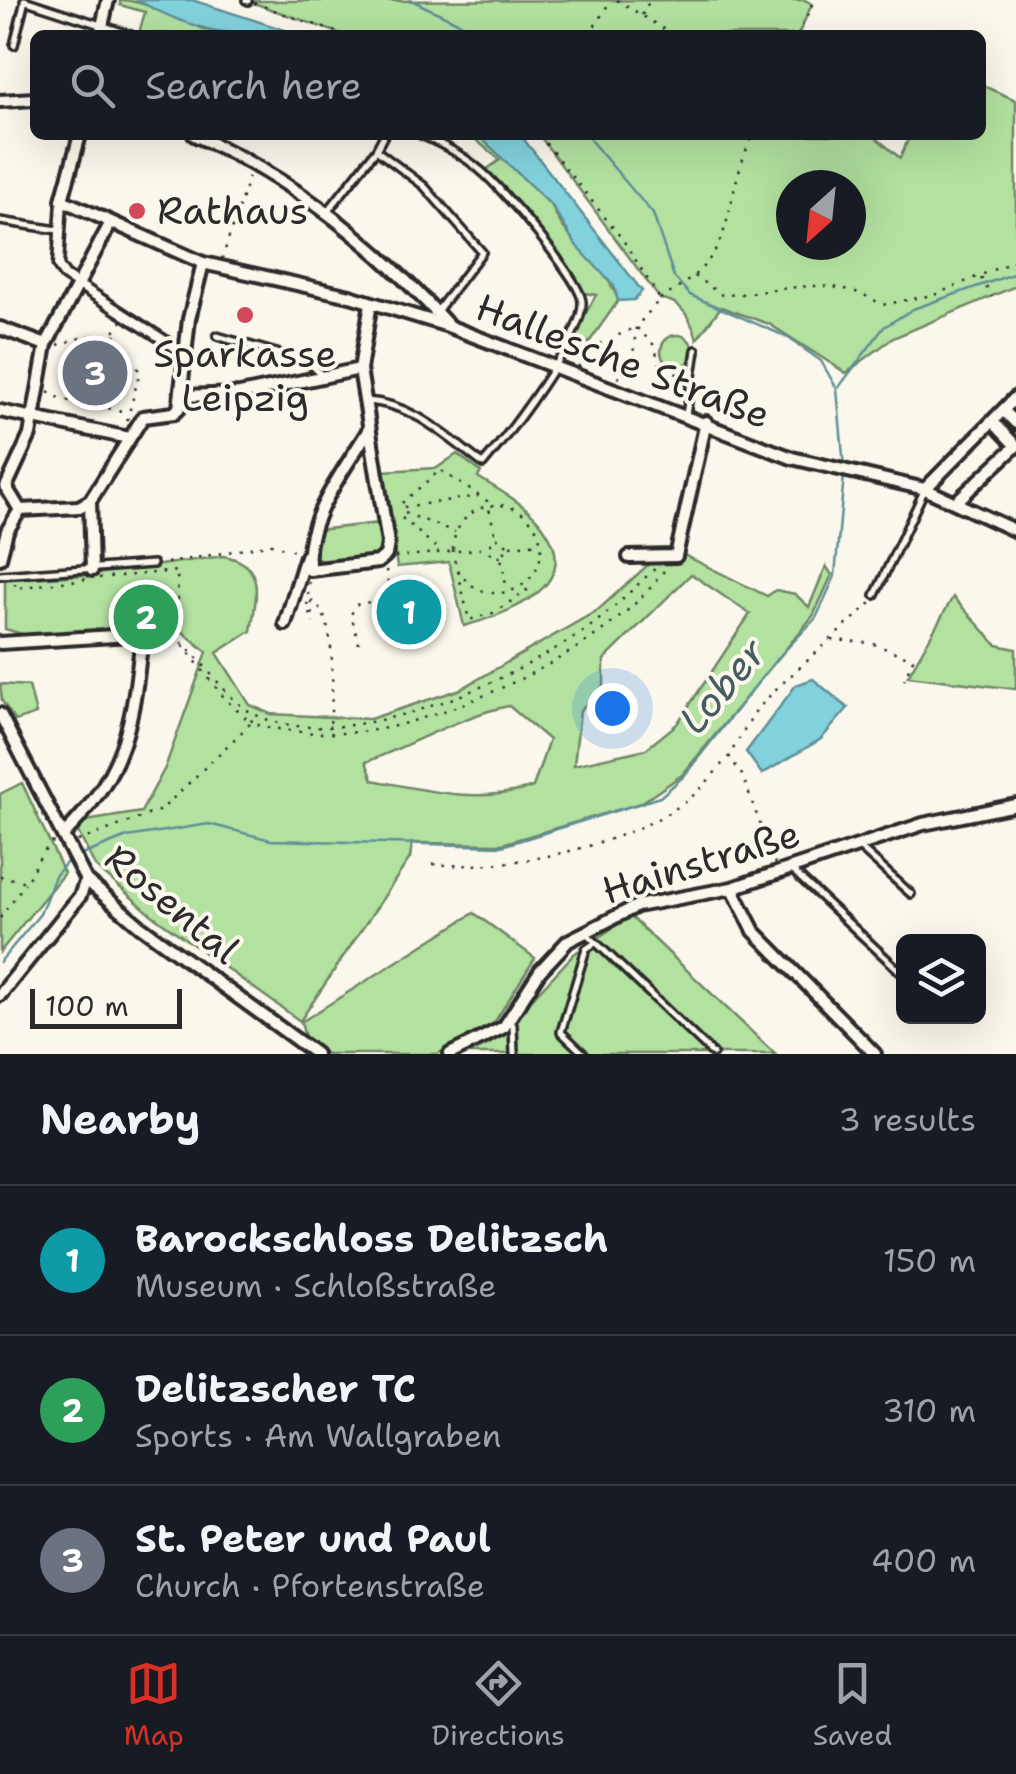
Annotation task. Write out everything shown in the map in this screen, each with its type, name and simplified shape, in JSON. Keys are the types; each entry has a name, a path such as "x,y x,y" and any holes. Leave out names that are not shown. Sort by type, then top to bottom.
{"street":[{"path":"101,30 108,0"},
{"path":"0,101 30,99"},
{"path":"79,140 62,200 58,266 80,286 186,355"},
{"path":"206,140 254,161 328,212 431,302 448,326"},
{"name":"Hallesche Straße","path":"62,200 203,263 371,303 448,326 552,370 706,422 792,458 925,489 1016,531"},
{"path":"20,510 3,489 21,461 46,344 110,224"},
{"path":"92,570 90,502 143,417 174,413 183,396 186,355 203,263"},
{"path":"307,555 310,570 378,562 386,555 385,524 360,369 371,303"},
{"path":"0,328 46,344"},
{"path":"183,396 240,394 360,369"},
{"path":"925,489 1016,397"},
{"path":"1003,410 1016,422"},
{"path":"0,411 129,438"},
{"path":"629,557 676,556 706,422"},
{"path":"956,502 1016,446 996,425"},
{"path":"285,624 324,507 369,429"},
{"path":"20,510 90,502"},
{"path":"0,558 7,531 20,510"},
{"path":"0,644 164,633"},
{"path":"62,835 95,804 124,746 134,710 142,634"},
{"name":"Rosental","path":"0,714 86,880 140,926 316,1054"},
{"name":"Hainstraße","path":"450,1054 508,1021 540,971 568,942 637,906 732,888 923,824 1016,806"},
{"path":"0,995 80,896 86,880"},
{"path":"732,888 754,931 875,1054"}],"lane":[{"path":"14,45 25,0 101,30"},
{"path":"328,212 381,140"},
{"path":"366,402 390,402 421,418 483,464 536,398 581,314 578,289 521,212 480,170 429,140"},
{"path":"376,150 424,186 482,252 436,312"},
{"path":"0,221 58,230"},
{"path":"217,336 308,362 325,377"},
{"path":"686,415 696,350"},
{"path":"875,596 925,489"},
{"path":"0,575 154,564"},
{"path":"856,845 911,894"},
{"path":"783,869 896,968"},
{"path":"584,932 713,1054"},
{"path":"584,1054 561,1032 586,949 595,943"},
{"path":"508,1021 514,1025 514,1054"}],"path":[{"path":"247,0 330,30"},
{"path":"593,30 610,0"},
{"path":"617,0 663,30"},
{"path":"641,17 650,0"},
{"path":"800,30 810,3"},
{"path":"543,140 623,240 660,299"},
{"path":"574,373 598,344 636,327 660,299 694,276 725,238 735,188 751,140"},
{"path":"220,265 254,161"},
{"path":"694,276 722,295 788,286 842,286 859,289 882,305 937,294 1016,260"},
{"path":"980,277 992,297"},
{"path":"106,341 126,315"},
{"path":"636,327 654,345 661,368 673,375 694,375"},
{"path":"612,390 634,349 636,327"},
{"path":"115,334 118,348"},
{"path":"46,344 66,345 87,336 106,341 140,371 127,414 129,438"},
{"path":"37,386 70,405 108,407 127,414"},
{"path":"385,524 440,470 490,505 496,537 508,546 541,543"},
{"path":"403,510 479,496"},
{"path":"382,503 456,533"},
{"path":"457,566 478,588 507,591 523,584 539,563 541,543 526,515 509,506 490,505 467,516 456,533 454,551 457,566 469,620 502,608 527,591 523,584"},
{"path":"403,510 442,552"},
{"path":"488,548 496,537"},
{"path":"167,563 272,544 307,555"},
{"path":"507,591 501,557 508,546"},
{"path":"386,555 488,548 501,557"},
{"path":"164,633 178,640 254,714 275,722 331,726 389,719 497,677 588,628 656,567 676,556"},
{"path":"178,640 225,699 251,724 330,733 394,726 494,690 606,628 676,556"},
{"path":"386,569 392,608"},
{"path":"310,570 308,621 314,622 313,600 324,617 329,644 330,733"},
{"path":"14,574 15,588 177,571 182,631 178,640"},
{"path":"433,864 497,867 550,856 644,825 685,802 729,756 754,714 869,609 875,596"},
{"path":"359,644 353,608 391,598"},
{"path":"385,599 386,608"},
{"path":"831,640 871,643 913,659 904,680"},
{"path":"72,855 88,835 138,822 161,810 251,724 254,714"},
{"path":"331,726 337,732"},
{"path":"729,756 742,775 783,869"},
{"path":"0,918 42,853 62,835"},
{"path":"0,876 26,882"}],"green space":[{"path":"120,0 144,4 208,30 140,30 145,12 120,5"},
{"path":"805,0 812,4 800,30 330,30 248,1"},
{"path":"986,87 1016,100 1016,286 893,338 846,373 769,324 721,307 697,339 684,312 674,303 660,299 543,140 879,140 900,158 908,140 986,140"},
{"path":"476,140 485,140 552,206 567,232 613,289 618,301 581,354 567,347 596,295 585,293 513,197 486,170 500,160"},
{"path":"677,335 688,340 693,351 688,362 677,367 666,362 661,351 666,340"},
{"path":"457,454 481,472 478,477 532,514 555,551 554,568 547,583 534,596 499,615 464,626 449,562 397,567 382,471 437,468"},
{"path":"380,523 383,548 374,557 326,564 311,554 317,530"},
{"path":"660,554 684,555 767,596 776,590 795,594 809,607 826,566 832,575 813,616 682,775 641,803 502,844 412,843 410,858 300,1021 152,915 95,866 77,830 86,821 141,812 165,768 207,652 177,627 26,635 5,629 5,579 89,575 223,556 237,560 247,566 255,583 251,631 217,653 250,705 271,714 370,719 461,689 598,610","holes":["691,574 750,614 677,724 646,749 574,765 580,711 604,685 604,660","509,706 549,740 533,787 474,795 373,780 366,762 456,723"]},
{"path":"953,597 997,645 1016,649 1016,689 908,676"},
{"path":"0,684 29,686 36,714 15,721 2,701"},
{"path":"22,783 64,873 0,952 0,794"},
{"path":"474,913 535,958 494,1023 437,1054 327,1054 305,1038 301,1022"},
{"path":"630,916 775,1054 466,1054 490,1044 574,954"}],"water":[{"path":"137,0 192,0 285,30 212,30"},
{"path":"483,140 524,140 642,291 634,300 618,301 614,286 576,245 552,206"},
{"path":"813,679 848,708 821,739 762,774 746,752 796,685"}],"waterway":[{"name":"Lober","path":"411,0 474,30"},
{"name":"Lober","path":"590,140 653,214 674,277 690,295 787,337 821,361 837,389 844,467"},
{"path":"839,387 884,327 913,309 1016,273"},
{"name":"Lober","path":"79,856 127,837 209,824 271,840 502,846 660,797 684,776 775,661 816,618 835,576 844,475"},
{"name":"Lober","path":"0,962 40,914 55,876 67,862"}],"place":[{"name":"Rathaus","path":"137,211"},
{"name":"Sparkasse Leipzig","path":"245,315"},
{"name":"St. Peter und Paul","path":"95,373"},
{"name":"Barockschloss Delitzsch","path":"409,612"},
{"name":"Delitzscher TC","path":"146,617"}]}
